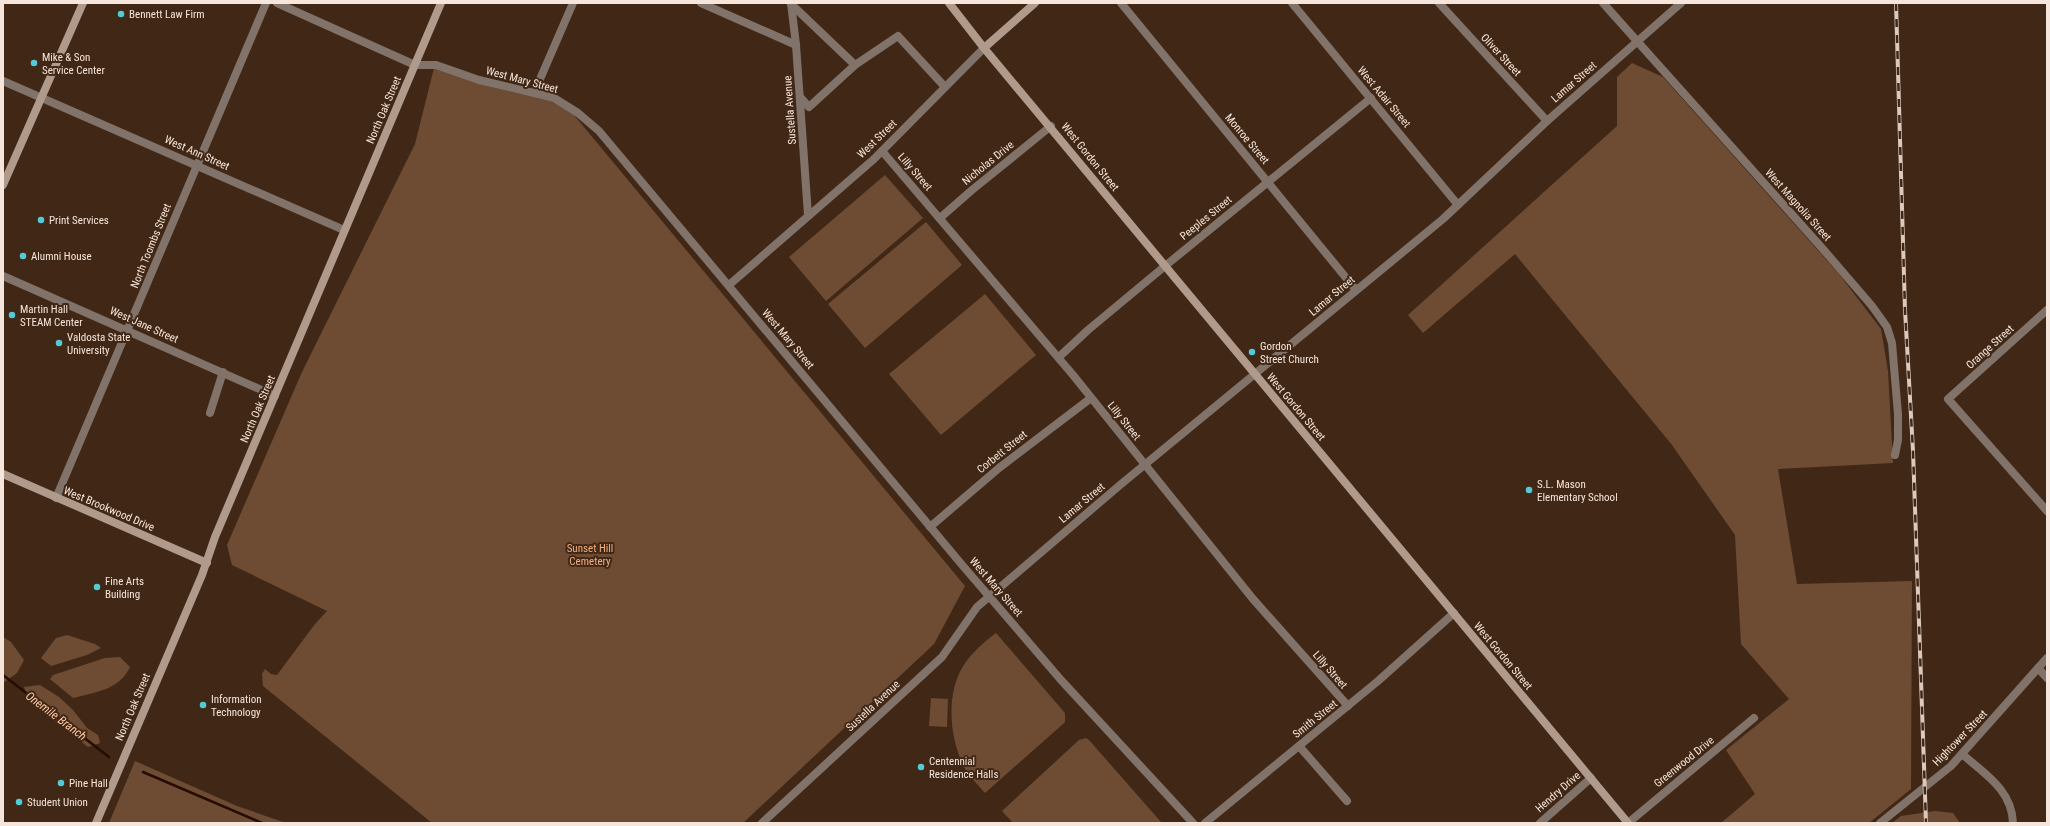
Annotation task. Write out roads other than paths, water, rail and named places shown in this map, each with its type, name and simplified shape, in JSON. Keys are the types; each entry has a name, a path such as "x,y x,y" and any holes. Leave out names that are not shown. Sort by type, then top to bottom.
{"main road":[{"path":"3,185 83,3"},
{"name":"North Oak Street","path":"96,823 207,563 215,536 441,3"},
{"name":"West Gordon Street","path":"949,3 984,48 1051,126 1165,266 1628,823"},
{"name":"West Street","path":"984,48 1035,3"},
{"name":"West Brookwood Drive","path":"3,474 207,563"}],"street":[{"name":"North Toombs Street","path":"56,498 266,3"},
{"name":"West Mary Street","path":"277,3 415,65 436,65 479,80 554,98 578,113 599,131 989,597 1110,734 1193,823"},
{"path":"534,93 574,3"},
{"path":"701,3 796,45"},
{"name":"Monroe Street","path":"1121,3 1356,290"},
{"name":"West Adair Street","path":"1292,3 1458,205"},
{"name":"Oliver Street","path":"1439,3 1547,121"},
{"name":"West Magnolia Street","path":"1603,3 1836,264 1872,306 1887,327 1892,343 1898,414 1898,440 1895,455"},
{"name":"Lamar Street","path":"989,597 1039,553 1256,375 1458,205 1547,121 1637,40 1681,3"},
{"path":"791,4 855,65"},
{"name":"Sustella Avenue","path":"791,4 796,45 808,215"},
{"path":"800,97 809,107 855,65 898,36 945,88"},
{"name":"West Street","path":"729,286 882,150 984,48"},
{"name":"West Ann Street","path":"3,81 344,230"},
{"name":"Peeples Street","path":"1059,357 1088,330 1165,266 1371,98"},
{"name":"Nicholas Drive","path":"940,218 1051,126"},
{"name":"Lilly Street","path":"882,150 1059,357 1253,599 1348,706"},
{"name":"West Jane Street","path":"3,276 275,396"},
{"name":"Orange Street","path":"2047,310 1948,399 2047,511"},
{"path":"210,413 223,372"},
{"name":"Corbett Street","path":"930,527 1000,468 1091,398"},
{"name":"Sustella Avenue","path":"762,823 942,657 977,606 989,597"},
{"name":"Smith Street","path":"1205,823 1348,706 1454,613"},
{"name":"Hightower Street","path":"1880,823 1942,774 1962,754 2047,658"},
{"path":"2038,668 2047,678"},
{"name":"Greenwood Drive","path":"1628,823 1754,718"},
{"path":"1299,746 1347,801"},
{"path":"1962,754 2002,788 2010,804 2013,823"},
{"name":"Hendry Drive","path":"1540,823 1591,778"}],"waterway":[{"name":"Onemile Branch","path":"3,675 109,757"},
{"name":"Onemile Branch","path":"143,772 262,823"}],"railway":[{"path":"1896,3 1905,310 1913,451 1926,823"}],"place":[{"name":"Bennett Law Firm","path":"121,14"},
{"name":"Mike & Son Service Center","path":"34,63"},
{"name":"Print Services","path":"41,220"},
{"name":"Alumni House","path":"23,256"},
{"name":"Martin Hall STEAM Center","path":"12,315"},
{"name":"Valdosta State University","path":"59,343"},
{"name":"Gordon Street Church","path":"1252,352"},
{"name":"S.L. Mason Elementary School","path":"1529,490"},
{"name":"Fine Arts Building","path":"97,587"},
{"name":"Information Technology","path":"203,705"},
{"name":"Centennial Residence Halls","path":"921,767"},
{"name":"Pine Hall","path":"61,783"},
{"name":"Student Union","path":"19,802"}],"park label":[{"name":"Sunset Hill Cemetery","path":"590,554"}]}
